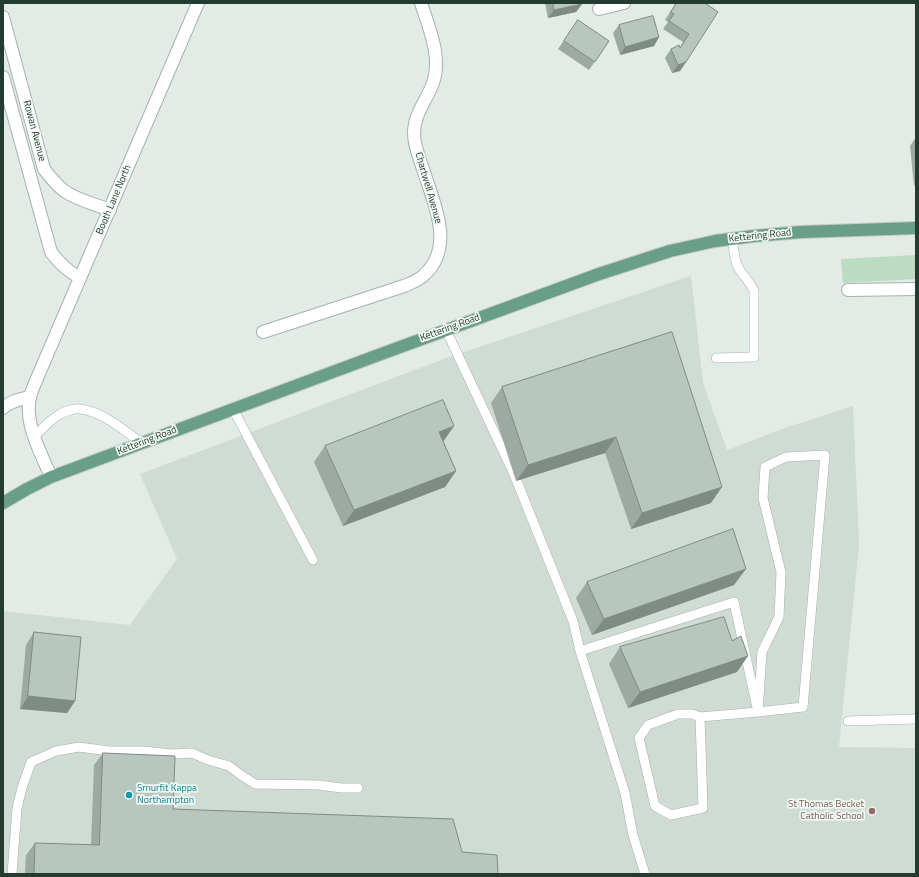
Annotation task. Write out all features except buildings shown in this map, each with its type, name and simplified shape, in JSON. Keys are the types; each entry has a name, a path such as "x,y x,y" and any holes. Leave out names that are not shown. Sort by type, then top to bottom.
{"main road":[{"name":"Kettering Road","path":"3,503 27,488 51,477 599,274 670,252 715,241 754,236 801,232 916,228"}],"street":[{"name":"Booth Lane North","path":"51,477 34,437 30,422 30,397 198,3"},
{"name":"Chartwell Avenue","path":"263,332 404,286 424,276 432,268 440,250 441,236 438,216 416,149 414,135 414,123 433,83 436,70 435,52 421,3"},
{"path":"599,10 623,3"},
{"name":"Rowan Avenue","path":"3,17 44,169 53,181 64,191 80,199 110,210"},
{"name":"Rowan Avenue","path":"3,77 51,252 63,266 80,278"},
{"path":"848,290 916,289"},
{"path":"3,408 17,400 30,397"}],"lane":[{"path":"716,358 754,357 754,291 738,266 732,239"},
{"path":"446,330 514,474 573,621 580,651 625,793 633,835 645,874"},
{"path":"34,437 56,417 67,411 79,409 108,419 142,443"},
{"path":"233,409 313,560"},
{"path":"700,717 703,808 671,815 654,806 639,738 648,725 678,714 692,714 700,717 758,712 803,707 825,455 786,456 765,467 763,498 781,572 779,617 762,652 758,712"},
{"path":"580,651 734,602 758,712"},
{"path":"848,721 916,718"},
{"path":"12,874 17,808 31,762 56,751 79,747 109,751 142,751 172,754 192,753 208,760 229,766 255,784 319,785 341,788 358,788"}],"shaded area":[{"path":"691,276 703,383 727,450 782,429 853,406 859,544 839,747 916,748 916,874 3,874 3,611 130,625 177,559 140,474 449,357"}],"green space":[{"path":"916,255 916,279 843,283 841,259"}],"place":[{"name":"Smurfit Kappa Northampton","path":"129,795"},
{"name":"St Thomas Becket Catholic School","path":"872,811"}]}
